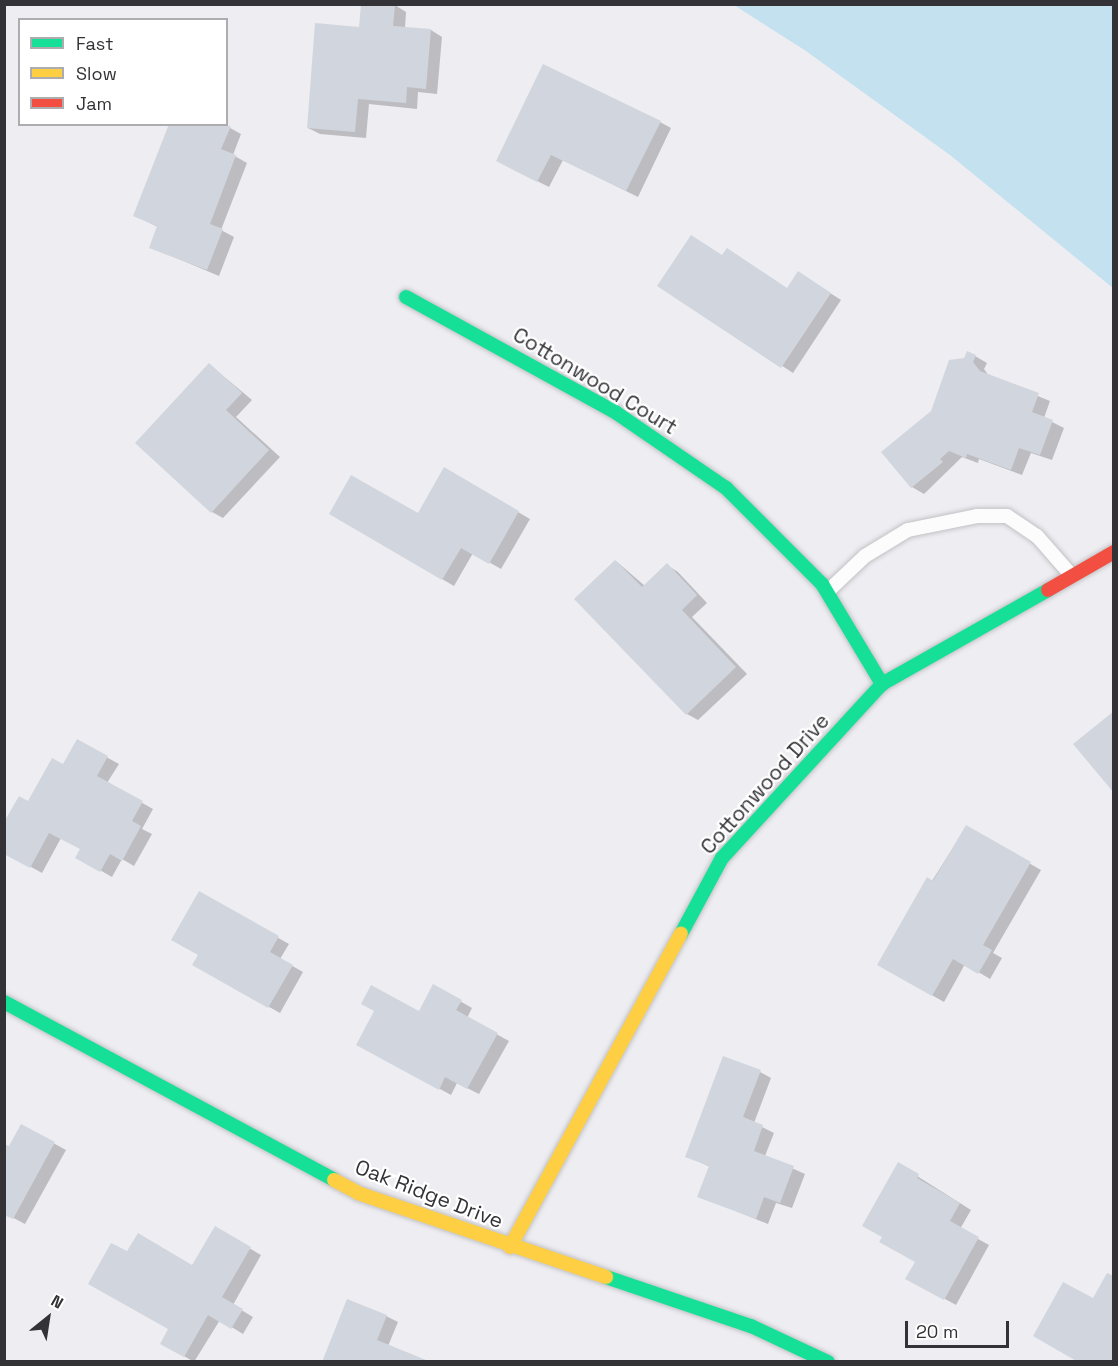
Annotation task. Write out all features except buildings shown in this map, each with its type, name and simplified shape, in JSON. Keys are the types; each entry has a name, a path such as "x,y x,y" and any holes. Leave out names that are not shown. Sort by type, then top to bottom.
{"street":[{"name":"Cottonwood Court","path":"406,297 615,412 726,488 827,592 882,684"},
{"name":"Cottonwood Drive","path":"510,1247 722,858 882,684 1113,552"},
{"name":"Oak Ridge Drive","path":"4,1002 358,1193 510,1247 751,1326 828,1362"}],"lane":[{"path":"827,592 865,556 908,530 976,516 1007,516 1037,536 1072,576"}],"water":[{"path":"734,5 1113,5 1113,288 950,155 806,51"}],"traffic: fast":[{"path":"406,297 615,412 726,488 822,584 882,684"},
{"path":"681,934 722,858 882,684 1048,590"},
{"path":"4,1002 334,1180"},
{"path":"606,1277 751,1326 828,1362"}],"traffic: slow":[{"path":"510,1247 681,934"},
{"path":"334,1180 358,1193 606,1277"}],"traffic: jam":[{"path":"1048,590 1114,552"}]}
